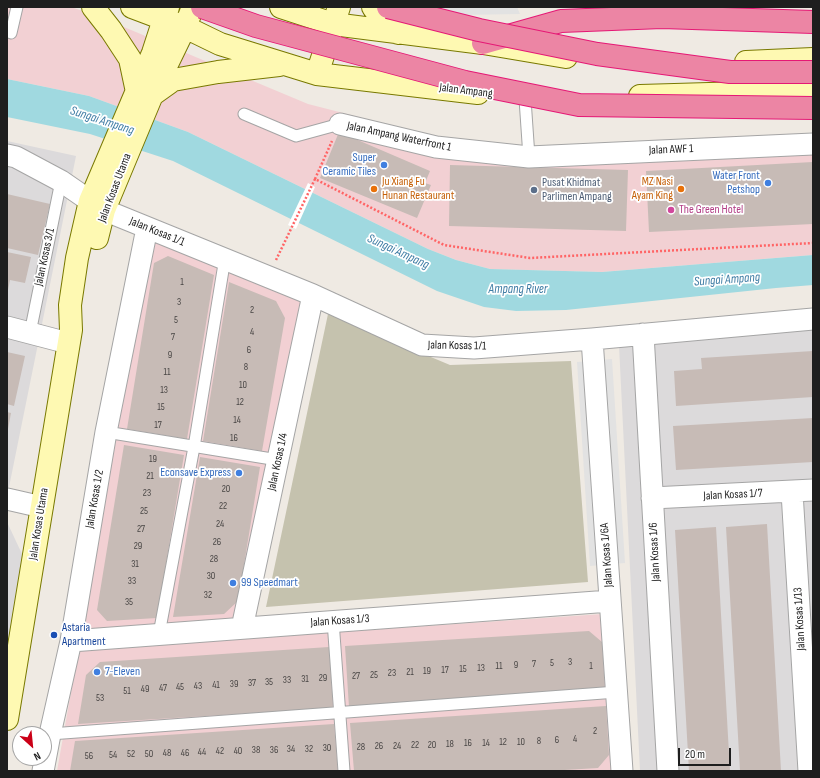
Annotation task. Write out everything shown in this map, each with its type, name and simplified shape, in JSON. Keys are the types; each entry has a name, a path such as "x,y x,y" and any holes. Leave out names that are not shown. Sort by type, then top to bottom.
{"highway":[{"path":"202,7 256,26 465,82 579,105 813,108"},
{"path":"388,7 478,30 596,54 730,72 813,72"},
{"path":"482,43 561,21 662,16 813,22"}],"street":[{"path":"93,7 130,59 143,98 173,80 218,72 288,64 308,11"},
{"name":"Jalan Ampang","path":"132,7 166,13 185,27 220,44 317,74 524,99 813,91"},
{"name":"Jalan Kosas Utama","path":"7,719 14,636 42,507 69,337 85,303 99,201 143,98 185,27 193,7"},
{"path":"281,7 336,16 398,33 482,43 555,56 678,66 813,59"},
{"path":"373,7 380,17 398,33"},
{"name":"Jalan Kosas Utama","path":"143,98 153,53 166,13"},
{"path":"317,74 336,16"},
{"name":"Jalan Ampang Waterfront 1","path":"340,124 436,147 529,157"},
{"name":"Jalan AWF 1","path":"529,157 813,144"},
{"path":"7,155 16,157 99,201"},
{"name":"Jalan Kosas 1/1","path":"99,201 146,228 268,276 422,345 474,348 813,319"},
{"name":"Jalan Kosas 1/2","path":"52,726 70,641 106,432 146,228"},
{"name":"Jalan Kosas 1/4","path":"242,628 312,295"},
{"path":"7,328 30,333 69,337"},
{"name":"Jalan Kosas 1/6","path":"643,334 668,771"},
{"name":"Jalan Kosas 1/6A","path":"592,339 622,771"},
{"name":"Jalan Kosas 1/7","path":"652,498 813,490"},
{"name":"Jalan Kosas 1/13","path":"792,492 809,771"},
{"path":"7,499 42,507"},
{"name":"Jalan Kosas 1/3","path":"70,641 610,601"}],"lane":[{"path":"11,33 16,7"},
{"path":"524,99 529,157"},
{"path":"244,114 296,136 340,124"},
{"name":"Jalan Kosas 3/1","path":"30,333 61,181"},
{"path":"159,634 194,447 225,258"},
{"path":"106,432 278,460"},
{"path":"333,621 344,771"},
{"path":"52,734 616,692"}],"path":[{"path":"268,276 340,124"},
{"path":"314,179 444,245 530,258 813,243"}],"shaded area":[{"path":"7,7 71,7 100,17 308,104 433,136 485,144 560,147 719,137 813,134 813,255 602,272 490,269 456,260 428,249 188,132 89,96 7,79"},
{"path":"433,7 517,7 520,14 460,15"},
{"path":"7,141 76,156 7,497"},
{"path":"152,237 304,299 234,639 603,614 613,771 57,771"},
{"path":"328,314 450,365 571,361 588,582 266,607"},
{"path":"813,314 813,771 640,771 618,325"},
{"path":"612,359 625,563 613,564 601,360"},
{"path":"589,361 602,565 590,566 577,362"},
{"path":"7,522 29,569 7,678"}],"water":[{"name":"Ampang River","path":"7,79 89,96 188,132 428,249 456,260 490,269 602,272 813,255 813,285 566,310 516,311 484,307 437,291 173,161 90,134 7,117"}],"pier":[{"path":"308,183 315,187 296,229 288,225"}],"building":[{"path":"339,132 430,171 425,183 431,185 417,218 320,178"},
{"path":"813,162 813,224 649,232 646,171"},
{"path":"450,165 628,170 626,231 449,226"},
{"path":"7,194 50,204 38,255 7,248"},
{"path":"7,252 31,257 25,283 10,280 8,290"},
{"path":"168,256 214,275 187,439 127,429 154,263"},
{"path":"229,282 276,301 285,318 262,451 203,441"},
{"path":"813,351 813,397 676,406 674,371 702,369 701,358"},
{"path":"7,352 25,356 14,406 7,404"},
{"path":"7,412 11,413 8,429 7,429"},
{"path":"813,418 813,462 676,470 673,426"},
{"path":"124,445 184,455 157,618 107,621 97,610"},
{"path":"200,457 260,467 238,601 224,614 173,617"},
{"path":"767,524 781,771 740,771 726,527"},
{"path":"716,527 730,771 689,771 675,530"},
{"path":"589,631 602,642 605,690 349,707 345,646"},
{"path":"329,647 333,708 78,724 86,675 100,662"},
{"path":"606,706 609,755 598,768 548,771 354,771 350,723"},
{"path":"334,724 338,771 70,771 75,741"}],"place":[{"name":"Super Ceramic Tiles","path":"384,165"},
{"name":"Water Front Petshop","path":"768,183"},
{"name":"Ju Xiang Fu Hunan Restaurant","path":"374,189"},
{"name":"MZ Nasi Ayam King","path":"681,189"},
{"name":"Pusat Khidmat Parlimen Ampang","path":"534,190"},
{"name":"The Green Hotel","path":"671,210"},
{"name":"Econsave Express","path":"239,473"},
{"name":"99 Speedmart","path":"233,583"},
{"name":"Astaria Apartment","path":"54,635"},
{"name":"7-Eleven","path":"97,672"}],"water label":[{"name":"Sungai Ampang","path":"102,121"},
{"name":"Sungai Ampang","path":"398,252"},
{"name":"Sungai Ampang","path":"727,280"}]}
